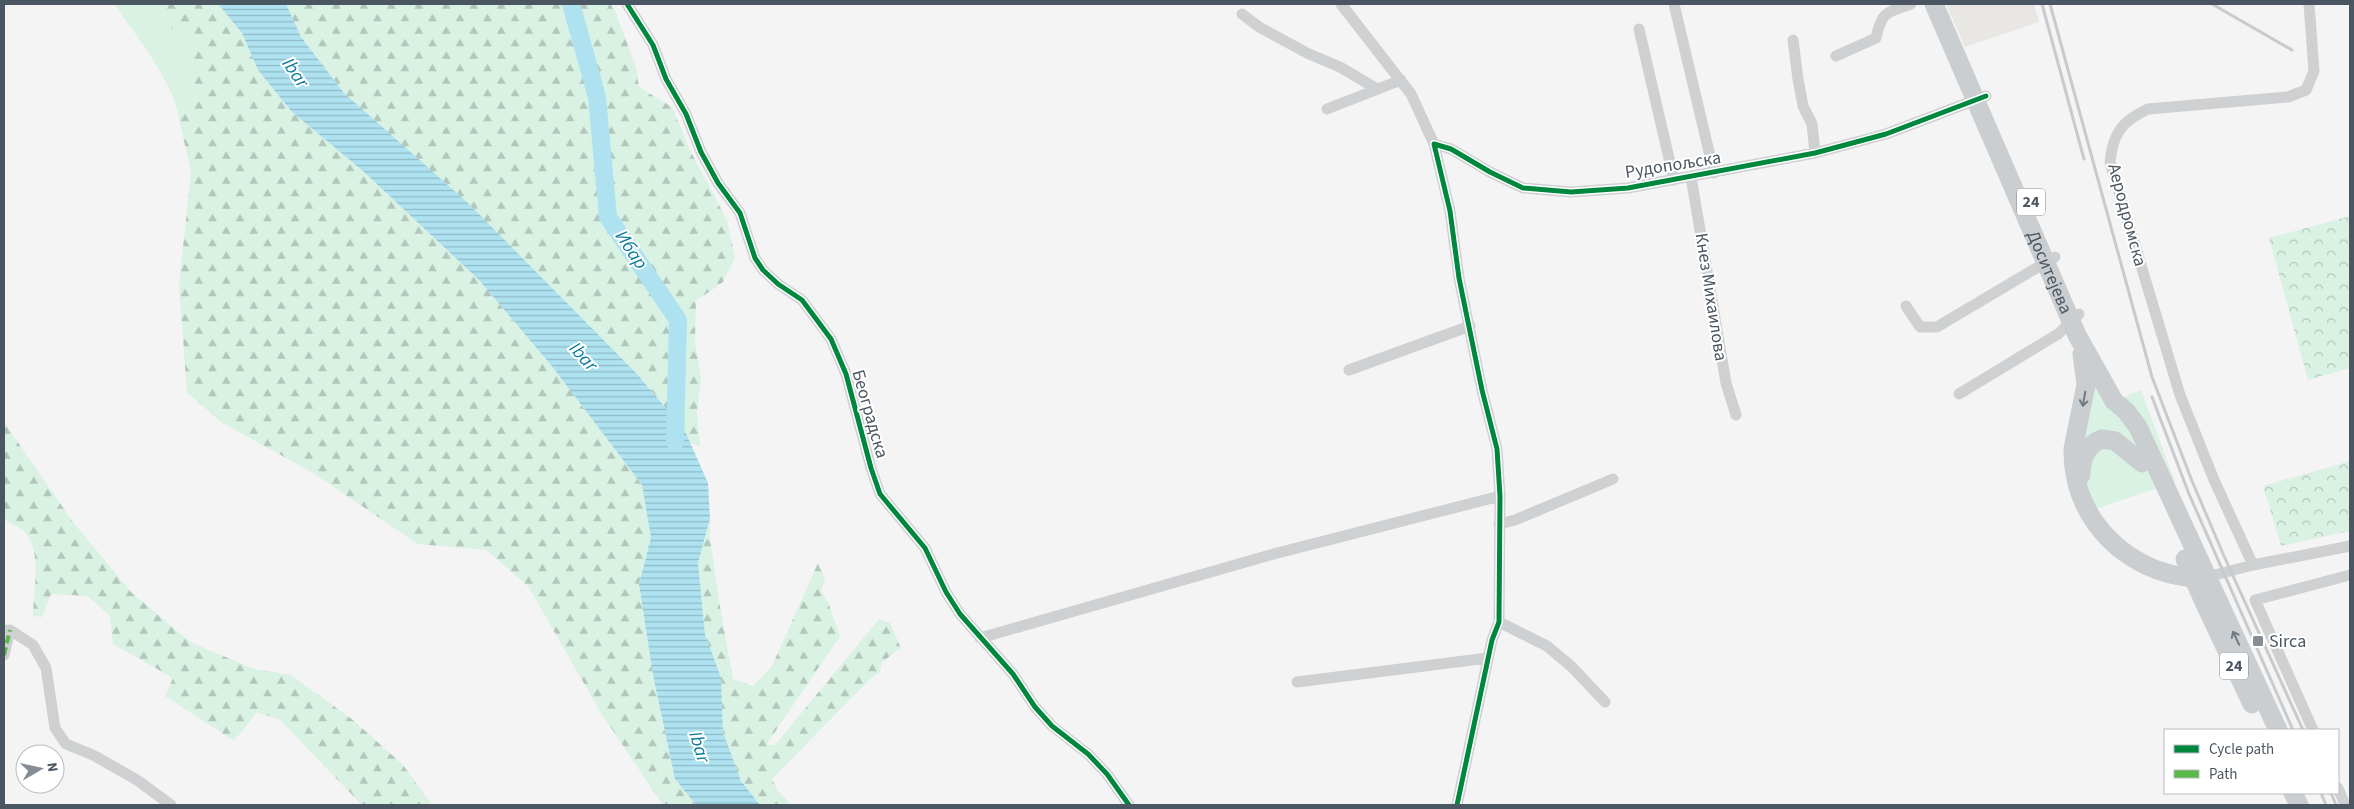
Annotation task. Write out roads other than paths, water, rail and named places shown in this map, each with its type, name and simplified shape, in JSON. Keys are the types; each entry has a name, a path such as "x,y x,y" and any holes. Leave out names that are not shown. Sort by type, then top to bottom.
{"main road":[{"name":"Доситејева","path":"1934,4 1980,98 2076,324 2114,401 2264,729"},
{"name":"Доситејева","path":"1946,4 1980,98"},
{"path":"2076,324 2083,357 2086,385 2073,449 2075,476 2081,500 2104,533 2128,556 2153,568 2180,576 2207,577"},
{"path":"2114,401 2126,411 2138,427 2278,729"},
{"path":"2104,533 2084,497 2081,483 2082,462 2088,448 2102,439 2115,441 2130,451 2142,463"}],"street":[{"name":"Београдска","path":"627,4 652,45 666,79 686,114 701,152 718,183 740,213 755,258 778,284 802,300 831,339 846,374 871,468 880,494 925,548 951,600 980,638 1013,674 1035,707 1052,726 1088,754 1107,774 1129,805"},
{"path":"1341,4 1401,80 1417,104 1434,144 1450,211 1459,278 1482,390 1497,449 1500,496 1499,622 1492,640 1457,805"},
{"path":"1674,4 1714,173"},
{"path":"1836,56 1876,38 1881,18 1888,12 1911,4"},
{"name":"Аеродромска","path":"2253,565 2214,480 2180,395 2110,162 2112,146 2117,132 2130,117 2148,110 2288,97 2306,90 2314,71 2309,4"},
{"path":"1242,14 1276,36 1309,54 1340,67 1377,89"},
{"path":"1639,29 1674,180"},
{"path":"1793,40 1803,106 1812,124 1815,153"},
{"path":"1327,109 1401,80"},
{"name":"Рудопољска","path":"1434,144 1451,149 1490,172 1523,188 1571,192 1628,188 1815,153 1886,134 1980,98"},
{"name":"Кнез Михаилова","path":"1691,177 1726,383 1736,415"},
{"path":"1906,306 1920,327 1937,327 2050,259"},
{"path":"1959,394 2076,324"},
{"path":"1349,370 1470,326"},
{"path":"1499,524 1515,520 1614,479"},
{"path":"980,638 1270,555 1500,496"},
{"path":"2207,577 2253,565 2350,546"},
{"path":"2313,729 2255,600 2350,575"},
{"path":"1499,622 1547,646 1572,667 1605,702"},
{"path":"4,655 7,630 32,645 46,668 55,728 66,744 92,755 137,780 171,805"},
{"path":"1297,682 1488,658"},
{"path":"2339,790 2345,805"}],"water":[{"name":"Ibar","path":"218,4 286,4 301,37 344,93 469,204 637,374 685,431 708,483 710,518 698,563 705,634 721,678 723,732 741,781 760,805 696,805 675,779 653,675 639,584 651,538 642,485 551,365 479,280 364,172 291,111 258,70 242,33"}],"waterway":[{"name":"Ибар","path":"571,4 597,97 608,217 678,320 675,442"}],"railway":[{"path":"2042,4 2084,159"},
{"path":"2050,4 2152,377 2192,481 2224,556 2303,729"},
{"path":"2212,4 2292,50"},
{"path":"2152,397 2189,494 2293,729"},
{"path":"2321,794 2326,805"},
{"path":"2331,794 2336,805"}],"place":[{"name":"Sirca","path":"2258,641"}]}
